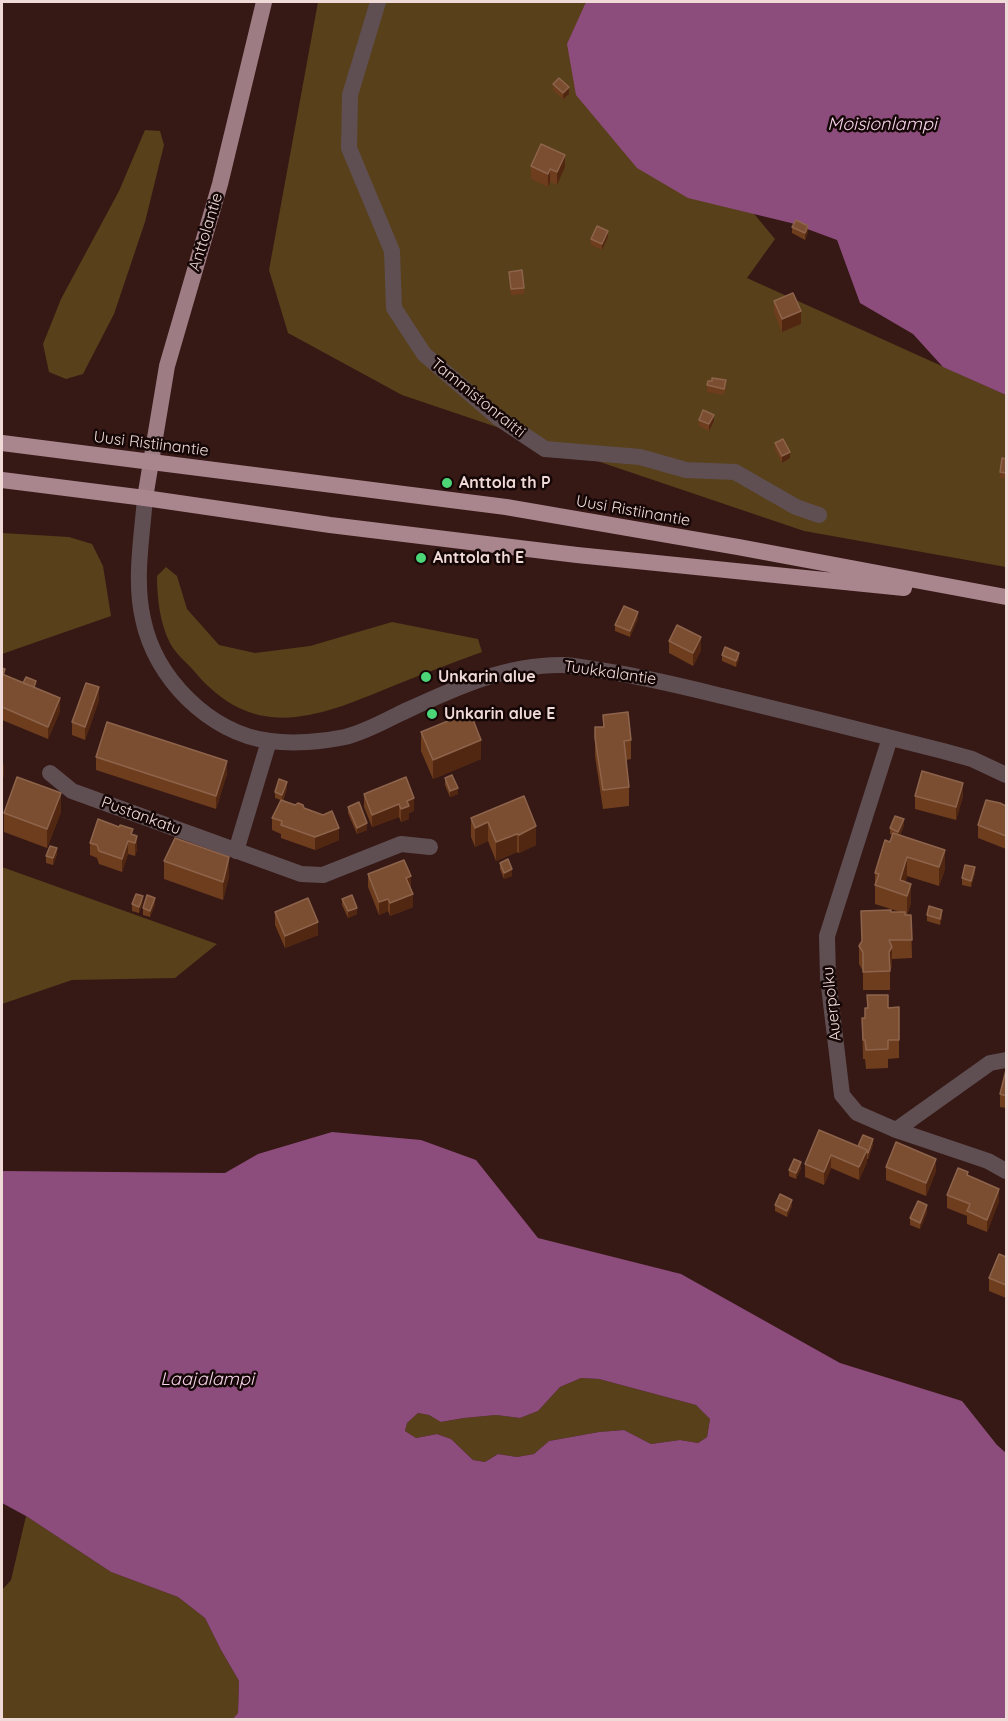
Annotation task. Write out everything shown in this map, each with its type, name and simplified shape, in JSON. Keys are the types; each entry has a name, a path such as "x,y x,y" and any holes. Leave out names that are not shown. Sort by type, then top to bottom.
{"highway":[{"name":"Uusi Ristiinantie","path":"2,443 507,507 1006,597"},
{"name":"Uusi Ristiinantie","path":"2,480 330,525 553,552 1006,597"}],"main road":[{"name":"Anttolantie","path":"145,498 167,366 220,184 264,2"}],"street":[{"name":"Tammistonraitti","path":"378,2 350,95 349,148 392,250 394,308 424,354 497,417 545,449 640,457 686,470 735,472 796,507 819,515"},
{"name":"Tuukkalantie","path":"145,498 140,593 143,619 149,639 161,664 175,685 209,718 244,734 269,741 298,742 345,737 493,674 534,666 566,665 644,676 972,759 1006,775"},
{"name":"Auerpolku","path":"890,738 827,936 828,978 842,1095 856,1113 896,1130 988,1161 1006,1171"},
{"path":"236,851 269,741"},
{"name":"Pustankatu","path":"50,772 72,791 301,874 323,875 401,844 430,847"},
{"path":"896,1130 990,1063 1006,1060"}],"shaded area":[{"path":"318,2 592,2 775,239 747,278 1006,395 1006,567 804,531 402,395 288,333 269,270"},
{"path":"145,130 160,131 164,145 145,222 114,314 83,374 66,379 49,372 43,344 61,299 119,191"},
{"path":"2,533 69,537 92,544 103,566 111,616 2,654"},
{"path":"166,567 177,576 187,609 219,645 255,653 310,646 392,622 478,639 482,652 339,707 288,718 264,716 240,708 217,694 172,647 164,628 158,593 157,576"},
{"path":"2,867 217,944 175,978 72,980 2,1004"},
{"path":"581,1378 599,1379 696,1405 710,1419 707,1437 698,1443 680,1440 651,1444 624,1430 599,1432 549,1441 534,1454 517,1457 498,1454 485,1462 473,1460 451,1439 437,1434 416,1438 405,1431 407,1423 418,1413 429,1415 442,1422 496,1415 520,1418 538,1411 560,1387"},
{"path":"26,1516 111,1572 178,1597 205,1618 239,1681 238,1713 233,1720 2,1719 2,1590 11,1580"}],"water":[{"name":"Moisionlampi","path":"586,2 1006,2 1006,395 943,367 913,334 860,303 837,240 791,223 688,198 637,168 576,95 567,44"},
{"name":"Laajalampi","path":"332,1132 421,1140 476,1160 538,1238 681,1274 840,1363 962,1401 1006,1453 1006,1719 233,1719 238,1713 239,1681 205,1618 178,1597 111,1572 26,1516 2,1503 2,1171 225,1173 258,1154","holes":["581,1378 599,1379 696,1405 710,1419 707,1437 698,1443 680,1440 651,1444 624,1430 599,1432 549,1441 534,1454 517,1457 498,1454 485,1462 473,1460 451,1439 437,1434 416,1438 405,1431 407,1423 418,1413 429,1415 441,1422 496,1415 520,1418 538,1411 560,1387"]}],"building":[{"path":"559,78 569,87 563,93 553,84"},
{"path":"541,144 565,155 557,172 550,169 548,174 531,166"},
{"path":"796,220 808,226 805,233 792,227"},
{"path":"597,226 608,231 602,244 591,239"},
{"path":"522,270 524,288 511,289 509,272"},
{"path":"793,293 801,311 782,319 774,301"},
{"path":"712,378 726,380 724,389 707,385"},
{"path":"703,410 714,415 709,424 699,420"},
{"path":"783,439 790,452 782,456 775,443"},
{"path":"1002,458 1006,459 1006,473 1000,472"},
{"path":"624,606 638,612 630,631 615,625"},
{"path":"677,625 701,637 693,653 669,641"},
{"path":"725,647 739,653 736,661 722,655"},
{"path":"2,674 60,698 48,727 2,707"},
{"path":"26,677 36,681 34,687 23,683"},
{"path":"86,683 99,687 85,727 72,722"},
{"path":"470,712 481,740 433,760 421,732"},
{"path":"628,712 631,740 624,741 629,787 603,790 595,727 604,727 603,715"},
{"path":"107,722 227,761 216,796 96,757"},
{"path":"922,771 963,783 956,807 915,796"},
{"path":"452,775 458,788 450,791 445,778"},
{"path":"17,777 61,793 47,829 4,813"},
{"path":"406,777 414,798 407,801 409,806 401,809 399,804 372,815 364,794"},
{"path":"279,779 287,782 282,795 275,792"},
{"path":"524,796 536,826 519,835 496,842 488,822 475,828 471,818"},
{"path":"281,800 295,805 298,803 304,808 323,815 332,811 339,828 315,837 281,825 282,821 272,818"},
{"path":"986,800 1006,806 1006,836 978,825"},
{"path":"359,802 367,823 357,828 348,807"},
{"path":"895,816 904,819 898,832 890,828"},
{"path":"98,819 119,827 120,825 133,829 131,834 137,836 135,843 128,841 122,859 99,851 97,845 90,843"},
{"path":"893,833 945,850 939,867 907,857 900,880 911,884 907,896 875,885 879,874 875,873 885,840 890,842"},
{"path":"175,838 229,857 223,882 164,861"},
{"path":"50,846 57,848 53,858 46,856"},
{"path":"508,859 512,869 504,873 500,863"},
{"path":"404,860 411,876 406,878 413,894 390,903 388,899 379,902 368,874"},
{"path":"965,865 975,867 971,881 962,878"},
{"path":"136,894 143,896 139,907 132,904"},
{"path":"147,895 155,898 150,911 143,908"},
{"path":"352,895 357,908 348,911 342,899"},
{"path":"308,898 318,922 285,936 275,912"},
{"path":"929,906 942,910 940,919 927,915"},
{"path":"891,910 891,912 905,912 905,915 911,915 912,940 889,940 892,947 889,952 890,971 863,972 863,952 859,946 862,941 861,911"},
{"path":"867,995 888,995 888,1008 899,1007 899,1040 888,1040 888,1049 866,1050 862,1018 865,1018 865,1008 868,1008"},
{"path":"1006,1070 1006,1096 1000,1094"},
{"path":"819,1130 867,1150 859,1167 831,1155 824,1172 805,1164"},
{"path":"863,1135 873,1139 868,1153 867,1150 858,1146"},
{"path":"896,1142 936,1159 926,1183 886,1167"},
{"path":"794,1159 801,1162 796,1173 789,1170"},
{"path":"958,1168 968,1172 967,1175 999,1189 987,1220 967,1211 970,1204 947,1195"},
{"path":"780,1194 792,1200 787,1211 775,1205"},
{"path":"918,1201 927,1205 920,1223 910,1218"},
{"path":"999,1254 1006,1257 1006,1285 989,1278"}],"place":[{"name":"Anttola th P","path":"447,483"},
{"name":"Anttola th E","path":"421,558"},
{"name":"Unkarin alue","path":"426,677"},
{"name":"Unkarin alue E","path":"432,714"}]}
